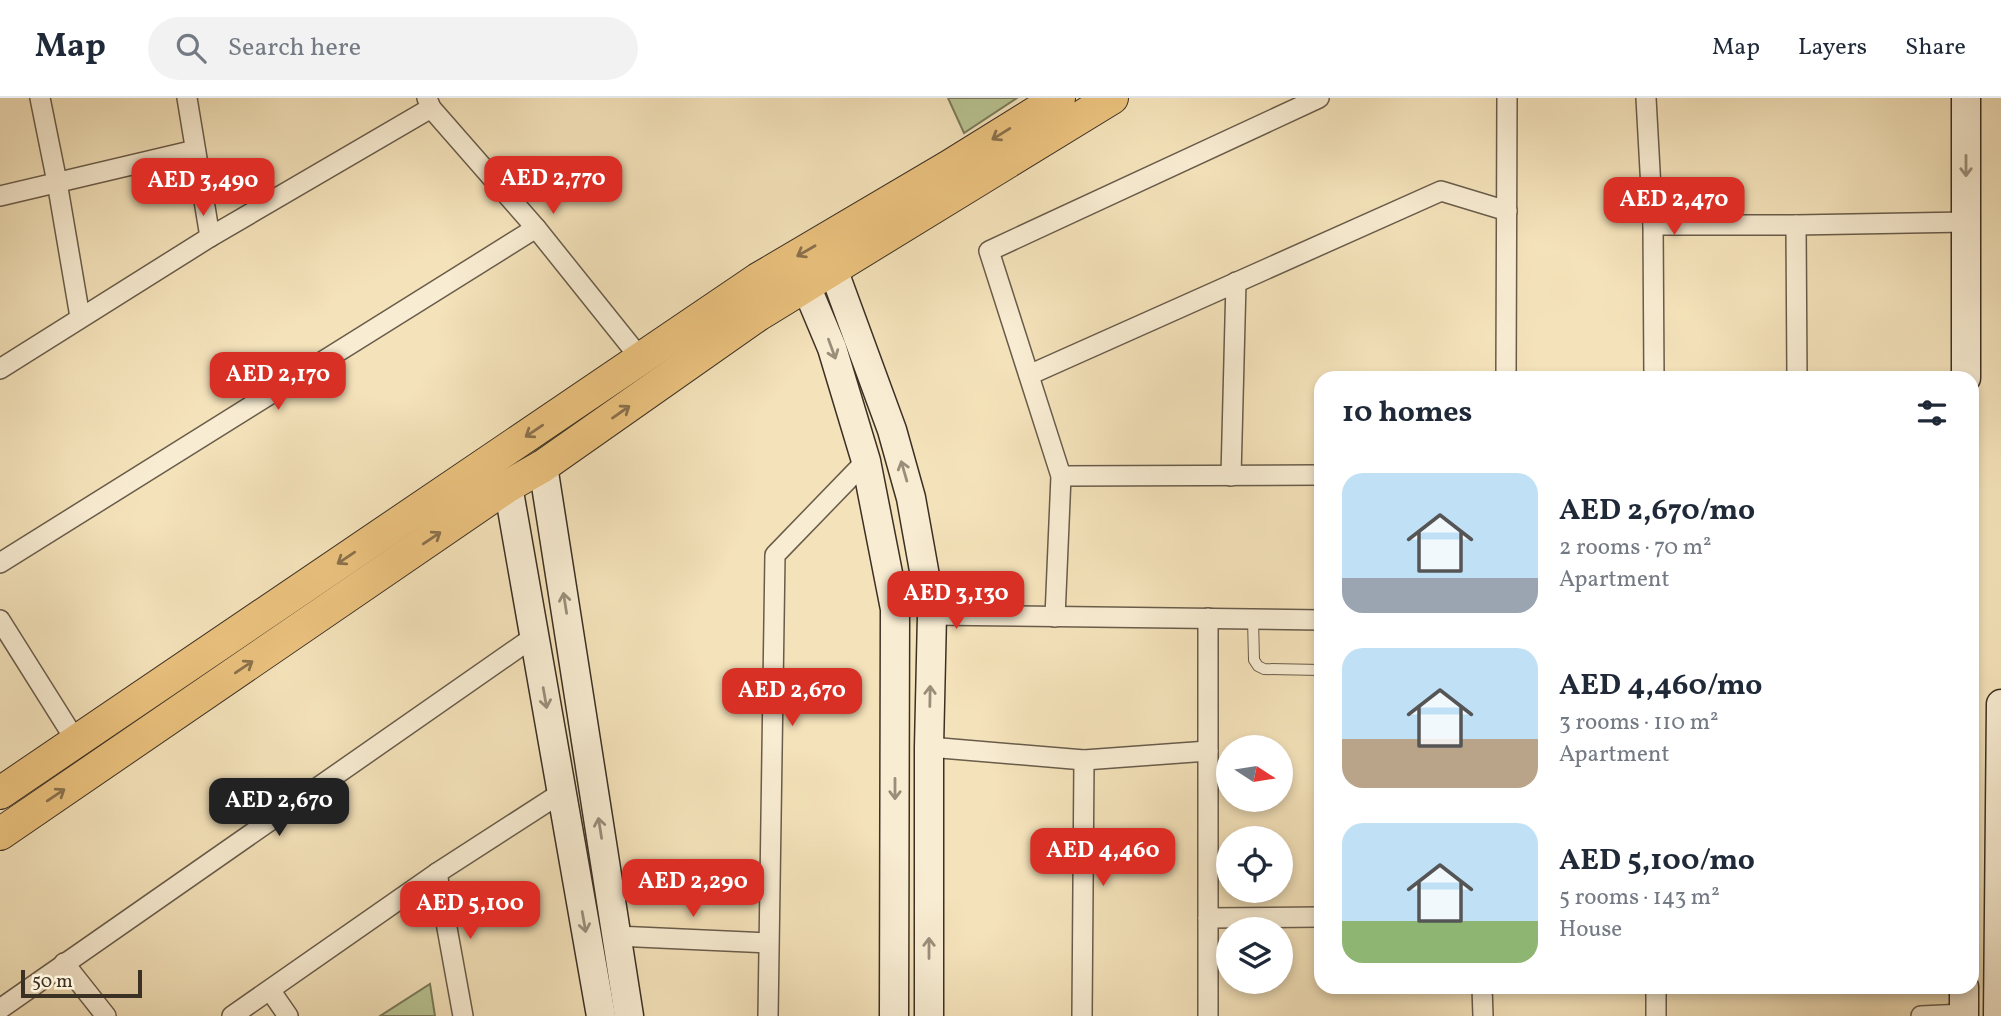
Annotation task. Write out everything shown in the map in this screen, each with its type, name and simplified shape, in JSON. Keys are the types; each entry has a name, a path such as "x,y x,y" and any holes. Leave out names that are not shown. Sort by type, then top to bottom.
{"main road":[{"path":"0,793 758,279 1059,98"},
{"path":"0,834 508,486 543,467 758,315 1112,98"},
{"path":"1966,98 1966,371"},
{"path":"833,269 902,464 911,498 932,615 929,1016"},
{"path":"806,286 832,348 866,461 895,609 894,1016"},
{"path":"543,467 629,1016"},
{"path":"508,486 601,1016"},
{"path":"1998,1016 2001,704"}],"street":[{"path":"40,98 80,317"},
{"path":"187,98 210,237"},
{"path":"1055,617 1061,476 989,251 1319,98"},
{"path":"1507,98 1507,371"},
{"path":"1646,98 1654,225 1654,371"},
{"path":"0,369 429,103 536,228 641,359"},
{"path":"0,196 195,149"},
{"path":"1029,375 1441,191 1507,211"},
{"path":"1654,225 1966,222"},
{"path":"1796,225 1797,371"},
{"path":"0,564 536,228"},
{"path":"1231,475 1236,282"},
{"path":"768,1016 775,555 866,461"},
{"path":"1061,476 1314,475"},
{"path":"932,615 1314,620"},
{"path":"1208,618 1208,1016"},
{"path":"0,620 76,741"},
{"path":"0,1009 535,636"},
{"path":"929,747 1084,760 1208,751"},
{"path":"1082,1016 1084,760"},
{"path":"232,1016 437,873 561,793"},
{"path":"437,873 463,1016"},
{"path":"1208,918 1314,917"},
{"path":"616,936 768,943"},
{"path":"64,963 106,1016"},
{"path":"270,990 288,1016"},
{"path":"1482,994 1483,1016"},
{"path":"1656,994 1656,1016"},
{"path":"1921,1016 1964,1006"}],"lane":[{"path":"1253,619 1254,660 1258,666 1264,669 1314,670"}],"green space":[{"path":"948,98 1017,98 964,133"},
{"path":"430,984 435,1016 380,1016"}]}
